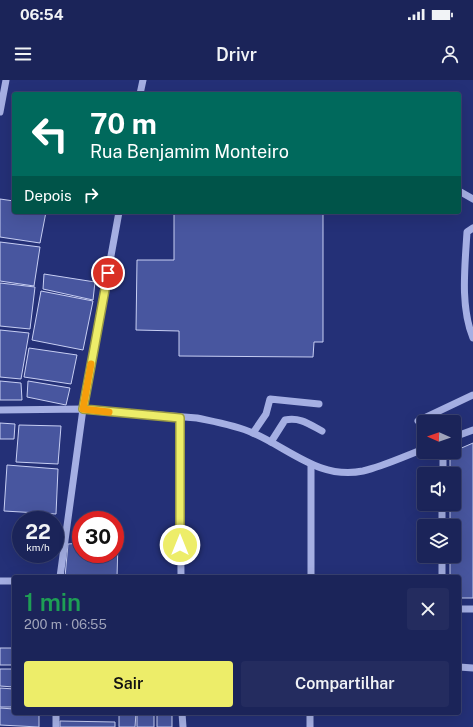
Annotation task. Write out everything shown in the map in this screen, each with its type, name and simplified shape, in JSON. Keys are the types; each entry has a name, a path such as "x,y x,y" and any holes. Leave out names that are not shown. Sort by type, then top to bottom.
{"street":[{"path":"0,112 6,80"},
{"path":"140,92 142,80"},
{"path":"461,192 473,199"},
{"path":"60,575 83,409 119,214"},
{"path":"473,228 467,232 464,277 469,328 473,338"},
{"path":"431,415 473,395"},
{"path":"253,433 266,414 270,400 319,404"},
{"path":"0,410 83,409 214,421 253,433 311,466 342,472 364,471 417,451"},
{"path":"180,418 181,575"},
{"path":"271,442 285,420 300,420 322,431"},
{"path":"461,434 473,430"},
{"path":"310,575 311,466"},
{"path":"442,563 442,575"},
{"path":"0,581 12,581"},
{"path":"461,609 473,609"},
{"path":"461,667 473,668"},
{"path":"56,715 56,727"},
{"path":"182,715 183,727"},
{"path":"310,715 310,727"}],"building":[{"path":"0,199 12,201 12,214 46,214 40,243 0,237"},
{"path":"174,214 323,214 323,342 314,342 313,357 179,356 179,331 136,330 137,260 174,260"},
{"path":"0,242 40,247 34,286 0,281"},
{"path":"44,274 95,282 93,300 43,289"},
{"path":"0,283 35,287 30,329 0,326"},
{"path":"41,291 93,301 83,350 32,340"},
{"path":"0,330 29,333 21,379 0,377"},
{"path":"29,348 77,355 71,384 24,377"},
{"path":"0,381 21,383 22,400 0,400"},
{"path":"28,381 70,388 66,405 27,397"},
{"path":"0,423 15,424 14,439 0,439"},
{"path":"19,425 61,426 58,464 16,462"},
{"path":"473,443 473,598 461,598 461,575 450,575 450,563 461,563 461,519 450,519 450,511 461,511 461,467 450,467 450,459 461,459 461,448"},
{"path":"7,465 58,469 56,511 4,511"},
{"path":"68,544 72,544 72,563 117,563 117,575 65,575"},
{"path":"0,648 12,648 12,665 0,665"},
{"path":"0,669 12,669 12,687 0,686"},
{"path":"0,688 12,689 12,707 0,707"},
{"path":"0,708 12,709 12,715 39,715 39,727 0,725"},
{"path":"119,715 136,715 135,727 119,727"},
{"path":"137,715 154,715 154,727 137,727"},
{"path":"157,715 172,715 172,727 157,727"},
{"path":"60,721 115,722 115,727 60,727"}],"slow traffic":[{"path":"91,364 83,409 109,412"}],"route":[{"path":"108,273 83,409 180,418 180,545"}]}
